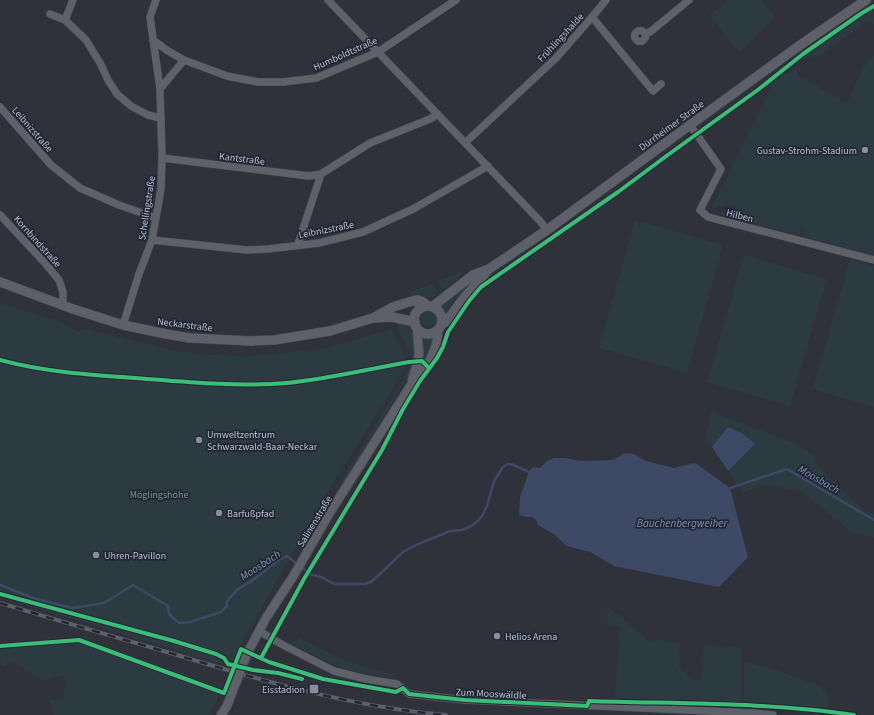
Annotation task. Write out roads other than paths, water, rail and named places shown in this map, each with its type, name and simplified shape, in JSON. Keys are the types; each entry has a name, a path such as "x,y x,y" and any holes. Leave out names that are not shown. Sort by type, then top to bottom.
{"main road":[{"name":"Dürrheimer Straße","path":"430,306 473,275 489,268 547,230 803,43 866,0"},
{"name":"Dürrheimer Straße","path":"440,328 489,268"},
{"name":"Neckarstraße","path":"0,282 123,325 190,338 251,341 274,340 330,331 373,318 393,307 418,300 430,306"},
{"path":"430,306 438,310 442,319 440,328 427,334 420,331 416,325 416,314 422,308 430,306"},
{"name":"Neckarstraße","path":"373,318 392,318 416,325"}],"street":[{"path":"65,20 73,0"},
{"name":"Schellingstraße","path":"123,325 139,274 152,240 161,189 162,158 160,90 150,17 156,0"},
{"path":"328,0 488,166 547,230"},
{"name":"Humboldtstraße","path":"184,60 227,76 258,82 283,82 316,78 378,52 456,0"},
{"path":"592,17 606,0"},
{"path":"645,34 650,32 689,0"},
{"path":"50,14 65,20 86,40 117,94 131,106 148,115 160,118"},
{"name":"Frühlingshalde","path":"465,143 555,59 592,17 653,91 661,84"},
{"path":"153,40 184,60 160,90"},
{"name":"Leibnizstraße","path":"0,107 51,165 80,188 119,205 156,218"},
{"name":"Kantstraße","path":"162,158 309,176 320,174 370,143 430,119 438,114"},
{"name":"Hilben","path":"690,125 721,169 700,210 708,217 874,260"},
{"name":"Leibnizstraße","path":"152,240 248,250 319,243 363,232 413,209 488,166"},
{"path":"298,244 320,174"},
{"name":"Kornbindstraße","path":"0,215 59,280 63,292 63,305"},
{"name":"Salinenstraße","path":"221,715 227,706 243,664 266,618 294,575 329,514 411,384 419,353 416,325"},
{"name":"Salinenstraße","path":"411,384 417,379 434,352 440,328"},
{"name":"Zum Mooswäldle","path":"259,631 334,671 366,679 397,684 409,694 465,700 774,715"}],"water":[{"path":"728,427 743,434 755,444 728,471 712,447"},
{"name":"Bauchenbergweiher","path":"625,453 634,454 646,461 674,468 695,463 730,488 748,557 719,587 614,566 590,552 567,546 555,535 538,525 536,520 532,517 519,515 520,497 529,472 533,467 540,468 547,461 554,458 565,458 581,461 613,460"}],"waterway":[{"name":"Moosbach","path":"0,585 36,599 72,608 104,603 133,585 168,606 169,614 179,623 190,622 221,612 227,606 227,601 237,590 287,556 310,574 321,577 334,584 364,584 371,582 403,552 450,531 462,530 470,527 478,521 487,506 494,481 503,467 508,464 514,465 529,472"},
{"name":"Moosbach","path":"730,488 787,469 874,520"}],"railway":[{"path":"0,603 277,684 343,700 446,715"}],"place":[{"name":"Gustav-Strohm-Stadium","path":"865,150"},
{"name":"Umweltzentrum Schwarzwald-Baar-Neckar","path":"199,440"},
{"name":"Barfußpfad","path":"219,513"},
{"name":"Uhren-Pavillon","path":"96,555"},
{"name":"Helios Arena","path":"497,636"},
{"name":"Eisstadion","path":"314,689"}],"park label":[{"name":"Möglingshöhe","path":"159,494"}]}
